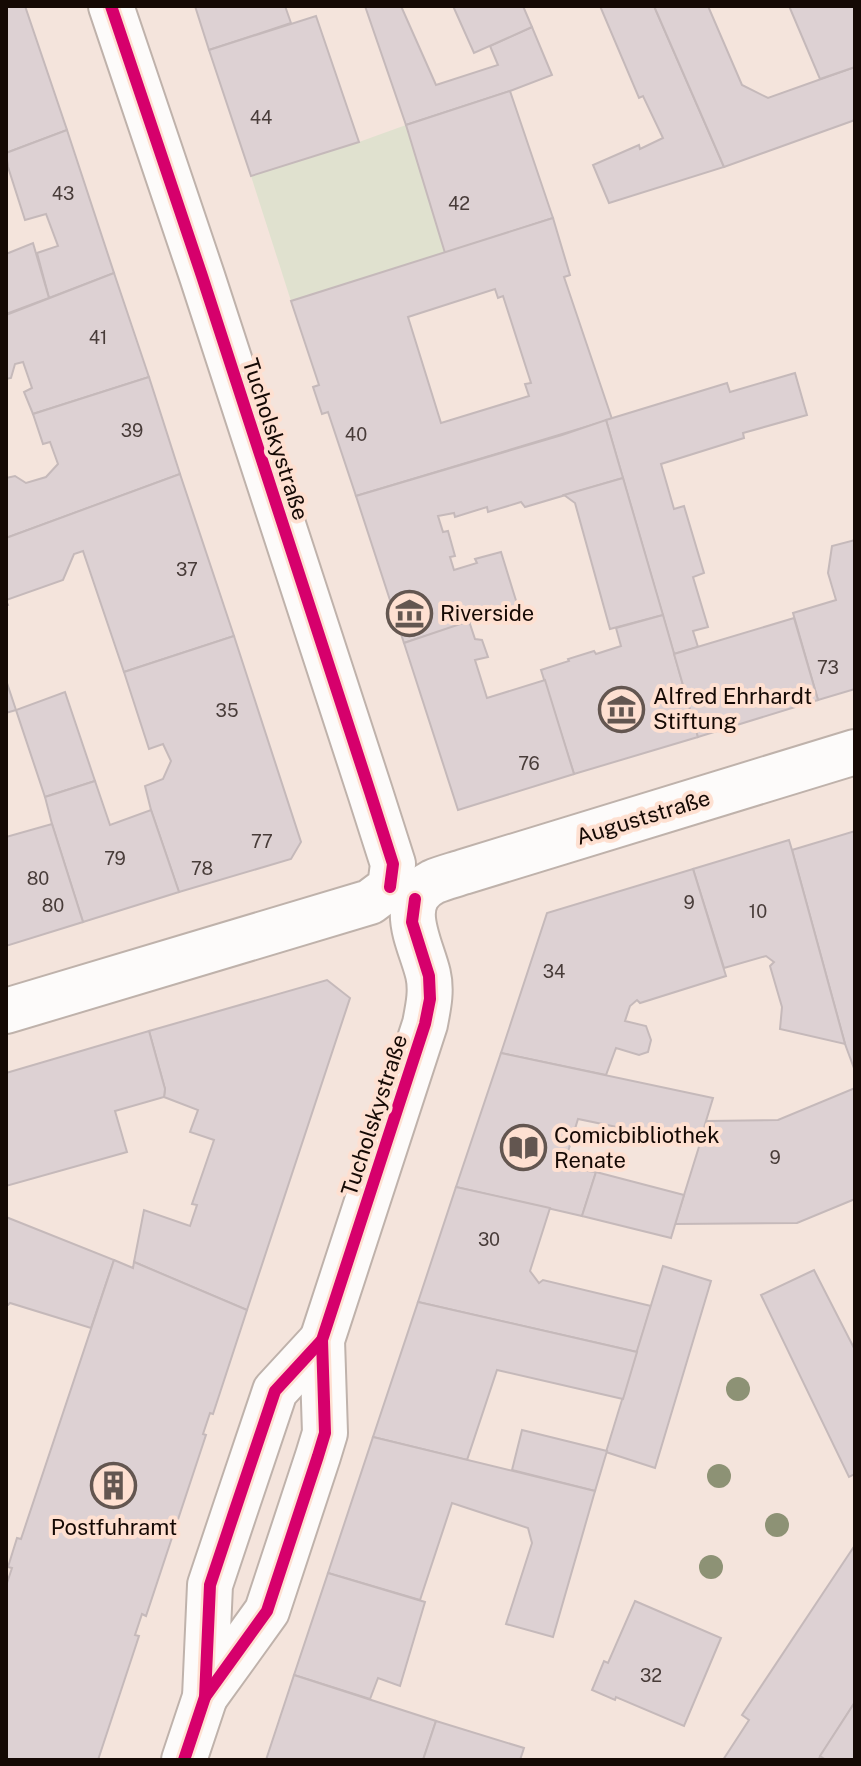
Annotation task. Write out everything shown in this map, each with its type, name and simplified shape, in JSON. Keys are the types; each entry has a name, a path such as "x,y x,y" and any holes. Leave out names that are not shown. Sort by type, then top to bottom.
{"street":[{"name":"Tucholskystraße","path":"111,6 429,976 430,999 425,1024 322,1340 325,1433 318,1456 267,1611 205,1697"},
{"name":"Auguststraße","path":"6,1011 403,893 855,752"},
{"name":"Tucholskystraße","path":"184,1760 205,1697 210,1585 275,1391 322,1340"}],"green space":[{"path":"406,125 445,253 291,301 251,176"}],"building":[{"path":"6,6 25,6 67,130 6,153"},
{"path":"195,6 285,6 291,23 209,50"},
{"path":"365,6 401,6 436,85 498,65 490,46 532,27 552,75 406,125"},
{"path":"453,6 523,6 532,27 474,53"},
{"path":"600,6 654,6 724,167 609,203 593,165 663,138 643,96 639,98"},
{"path":"654,6 708,6 742,85 768,98 855,67 855,120 724,167"},
{"path":"789,6 855,6 855,67 820,79"},
{"path":"316,16 359,142 251,176 209,50"},
{"path":"510,91 553,218 445,253 406,125"},
{"path":"67,130 114,273 49,298 37,253 58,246 46,214 25,220 6,153"},
{"path":"553,218 570,275 564,277 612,419 356,496 328,412 322,414 313,387 319,385 291,301","holes":["495,289 498,298 503,296 531,383 525,384 529,396 441,423 408,317"]},
{"path":"33,243 49,298 6,314 6,254"},
{"path":"114,273 149,377 33,414 24,392 32,388 23,362 15,364 11,378 6,379 6,315"},
{"path":"795,373 807,415 743,433 744,438 661,464 674,509 684,506 704,573 693,577 708,627 693,631 698,647 674,654 606,420 727,383 730,392"},
{"path":"149,377 180,474 6,538 6,478 15,476 26,483 46,477 58,464 50,442 43,444 33,414"},
{"path":"606,420 623,478 525,507 521,502 488,512 487,507 455,517 454,513 438,516 443,532 448,531 455,556 450,557 454,570 477,563 475,559 501,552 518,607 404,643 356,496"},
{"path":"180,474 234,636 124,672 83,551 74,554 63,580 6,600 6,538"},
{"path":"623,478 663,615 610,629 575,503 564,495"},
{"path":"855,540 855,689 818,700 793,613 836,600 828,573 832,546"},
{"name":"Alfred Ehrhardt Stiftung","path":"663,615 698,737 574,774 541,670 594,651 596,654 621,646 616,628"},
{"path":"794,618 818,700 698,737 674,654"},
{"path":"469,621 475,639 482,640 488,657 475,660 487,698 545,680 574,774 458,810 404,643"},
{"path":"234,636 301,842 291,859 179,892 145,786 163,779 171,761 163,744 149,749 124,672"},
{"path":"6,680 16,710 6,713"},
{"path":"65,692 95,781 45,797 16,710"},
{"path":"95,781 110,825 151,810 179,892 83,922 45,797"},
{"path":"52,824 83,922 6,946 6,837"},
{"path":"855,831 855,1071 792,850"},
{"path":"789,840 845,1044 780,1029 782,1007 770,966 774,962 766,956 724,968 693,869"},
{"path":"693,869 726,976 640,1003 637,1000 630,1006 625,1021 646,1026 651,1040 648,1052 639,1055 616,1048 606,1075 501,1053 547,913"},
{"path":"327,980 350,998 247,1310 134,1262 144,1210 190,1226 197,1205 192,1204 214,1140 190,1132 198,1110 164,1097 165,1089 149,1031"},
{"path":"149,1031 165,1089 164,1097 115,1111 127,1152 6,1186 6,1073"},
{"path":"501,1053 713,1098 699,1144 578,1119 563,1168 596,1172 582,1216 456,1187"},
{"path":"855,1088 855,1199 797,1223 675,1224 707,1121 778,1120"},
{"path":"596,1172 684,1195 671,1238 582,1216"},
{"path":"456,1187 550,1208 530,1271 539,1283 543,1280 651,1306 637,1352 418,1302"},
{"path":"6,1217 114,1260 91,1328 10,1303 6,1305"},
{"name":"Postfuhramt","path":"114,1260 133,1268 134,1262 247,1310 213,1414 210,1413 203,1434 206,1435 146,1616 142,1614 135,1635 139,1636 98,1760 6,1760 6,1586 12,1568 8,1567 17,1538 21,1539"},
{"path":"663,1266 711,1281 655,1468 606,1452"},
{"path":"814,1270 855,1350 855,1474 849,1477 761,1295"},
{"path":"418,1302 637,1352 623,1399 497,1370 467,1460 373,1437"},
{"path":"522,1430 607,1451 595,1491 512,1470"},
{"path":"373,1437 595,1491 553,1637 506,1624 532,1543 528,1528 452,1503 420,1600 328,1573"},
{"path":"855,1545 855,1702 818,1760 723,1760 749,1720 742,1715"},
{"path":"328,1573 425,1602 400,1686 378,1678 370,1699 294,1675"},
{"path":"635,1601 721,1638 684,1726 592,1690 604,1661 608,1663"},
{"path":"294,1675 436,1721 423,1760 266,1760"},
{"path":"855,1702 855,1760 826,1760 820,1756"},
{"path":"436,1721 524,1748 520,1760 423,1760"}],"cycle path":[{"path":"111,6 393,864 390,887"},
{"path":"205,1697 267,1611 325,1433 322,1340 425,1024 430,999 429,976 412,922 415,899"},
{"path":"184,1760 205,1697 210,1585 275,1391 322,1340"}],"place":[{"name":"Riverside","path":"409,613"},
{"name":"Alfred Ehrhardt Stiftung","path":"622,709"},
{"name":"Comicbibliothek Renate","path":"523,1148"},
{"name":"Postfuhramt","path":"114,1486"}]}
